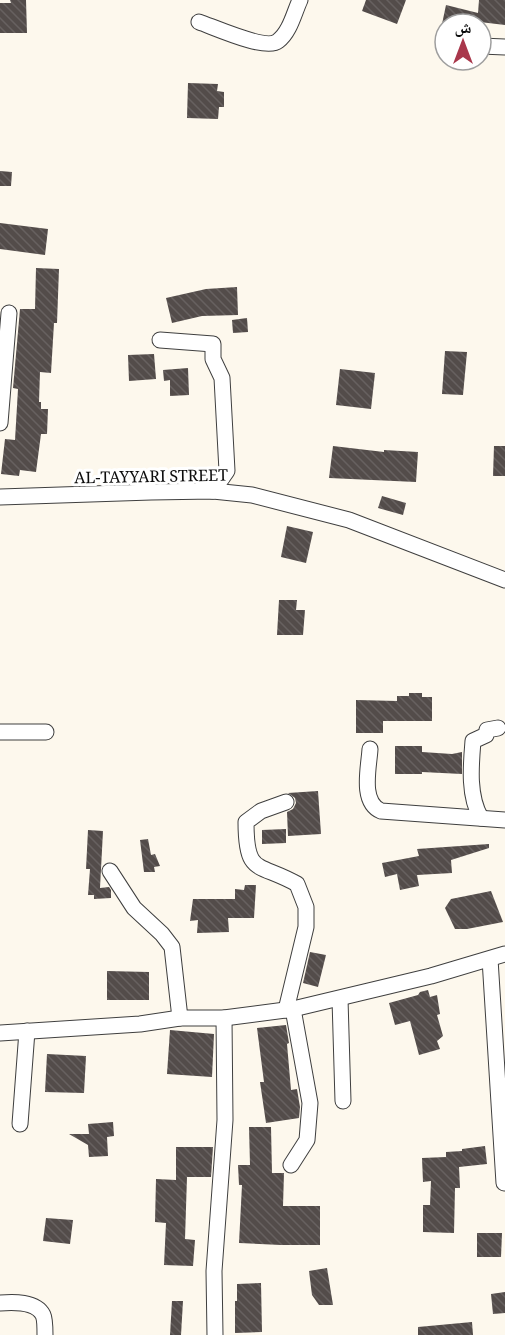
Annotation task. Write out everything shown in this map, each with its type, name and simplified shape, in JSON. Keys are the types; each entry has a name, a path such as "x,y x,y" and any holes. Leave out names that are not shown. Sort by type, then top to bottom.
{"street":[{"path":"199,22 260,43 273,44 280,40 290,25 300,0"},
{"path":"0,423 9,313"},
{"path":"159,340 213,344 213,359 222,378 227,471 213,492"},
{"name":"AL-TAYYARI STREET","path":"0,497 151,492 213,492 252,495 349,520 505,579"},
{"path":"481,818 477,812 472,789 473,741 486,735 487,730 498,728"},
{"path":"0,732 46,732"},
{"path":"370,748 368,789 370,803 375,808 381,811 505,820"},
{"path":"286,802 261,811 246,822 246,845 252,862 297,884 306,907 306,927 290,1010 310,1103 306,1140 291,1165"},
{"path":"110,871 134,908 162,934 172,947 180,1018"},
{"path":"0,1033 140,1024 180,1018 224,1018 290,1010 498,957 504,1183"},
{"path":"340,999 344,1101"},
{"path":"215,1335 214,1272 225,1120 224,1018"},
{"path":"20,1124 27,1031"},
{"path":"0,1303 26,1304 36,1308 43,1315 45,1335"}],"building":[{"path":"10,0 26,0 27,33 0,33 0,3 11,3"},
{"path":"366,0 406,0 397,24 362,11"},
{"path":"479,0 505,0 505,25 493,24 493,12 478,12"},
{"path":"446,5 474,12 445,12"},
{"path":"188,83 218,84 217,91 224,92 224,107 219,107 218,119 187,118"},
{"path":"0,171 12,172 11,186 0,186"},
{"path":"0,223 48,229 45,255 0,249"},
{"path":"36,268 59,269 57,323 54,323 51,373 40,372 39,402 41,402 41,409 48,409 47,434 41,434 36,472 20,470 19,476 1,474 5,439 15,440 18,389 13,388 20,309 35,309"},
{"path":"237,287 238,315 202,316 172,323 166,298 206,289"},
{"path":"247,318 248,332 233,333 232,320"},
{"path":"445,351 467,352 463,395 442,394"},
{"path":"154,354 156,379 129,381 128,355"},
{"path":"188,368 189,395 170,396 170,380 164,381 163,370"},
{"path":"340,369 375,373 371,409 336,405"},
{"path":"333,446 384,452 384,450 418,452 416,482 329,478"},
{"path":"494,446 505,446 505,476 493,476"},
{"path":"382,496 406,503 403,515 378,508"},
{"path":"287,526 313,532 306,563 281,557"},
{"path":"279,600 297,600 296,610 305,610 303,635 277,635"},
{"path":"409,693 422,693 422,697 432,697 432,721 383,721 383,733 356,733 356,700 397,701 397,696 409,696"},
{"path":"395,746 422,746 422,752 452,754 462,752 462,774 422,772 422,774 395,774"},
{"path":"318,791 321,834 288,836 287,812 293,809 296,803 295,798 288,793"},
{"path":"286,829 286,843 262,844 262,830"},
{"path":"88,830 103,831 100,888 109,887 111,898 94,899 94,895 88,895 90,869 86,869"},
{"path":"148,839 151,855 155,854 160,866 154,867 155,872 144,872 140,840"},
{"path":"489,844 489,848 451,860 452,873 417,875 419,886 400,890 397,874 385,877 382,863 419,856 417,849"},
{"path":"245,885 256,885 254,918 228,918 229,932 197,933 198,920 190,921 193,899 235,899 235,889 244,890"},
{"path":"491,891 503,922 455,929 445,908 451,899"},
{"path":"310,952 326,955 318,987 303,983"},
{"path":"107,971 149,972 149,1000 107,1000"},
{"path":"428,990 430,997 437,995 440,1014 437,1015 443,1036 437,1041 440,1049 419,1055 410,1021 395,1025 389,1003"},
{"path":"286,1025 291,1090 297,1089 299,1118 266,1123 260,1082 264,1082 257,1028"},
{"path":"170,1030 214,1034 212,1077 167,1074"},
{"path":"47,1054 86,1056 84,1093 45,1092"},
{"path":"113,1122 114,1136 107,1137 108,1156 89,1157 88,1145 69,1134 89,1134 88,1124"},
{"path":"249,1127 271,1127 272,1173 284,1173 283,1206 320,1206 320,1245 239,1243 242,1185 239,1185 238,1165 250,1165"},
{"path":"485,1146 487,1164 459,1167 460,1188 455,1188 454,1233 423,1232 423,1205 430,1205 431,1181 423,1182 422,1158 446,1157 446,1152"},
{"path":"176,1147 213,1147 211,1177 187,1177 185,1239 195,1240 193,1266 164,1265 166,1223 155,1222 156,1179 176,1180"},
{"path":"46,1218 73,1220 70,1244 43,1241"},
{"path":"477,1233 502,1233 501,1257 477,1257"},
{"path":"327,1268 333,1305 319,1305 312,1295 309,1271"},
{"path":"261,1283 262,1332 235,1333 237,1284"},
{"path":"505,1292 505,1313 493,1314 491,1294"},
{"path":"172,1301 183,1301 181,1335 170,1335"},
{"path":"472,1322 473,1335 418,1335 418,1327"}]}
